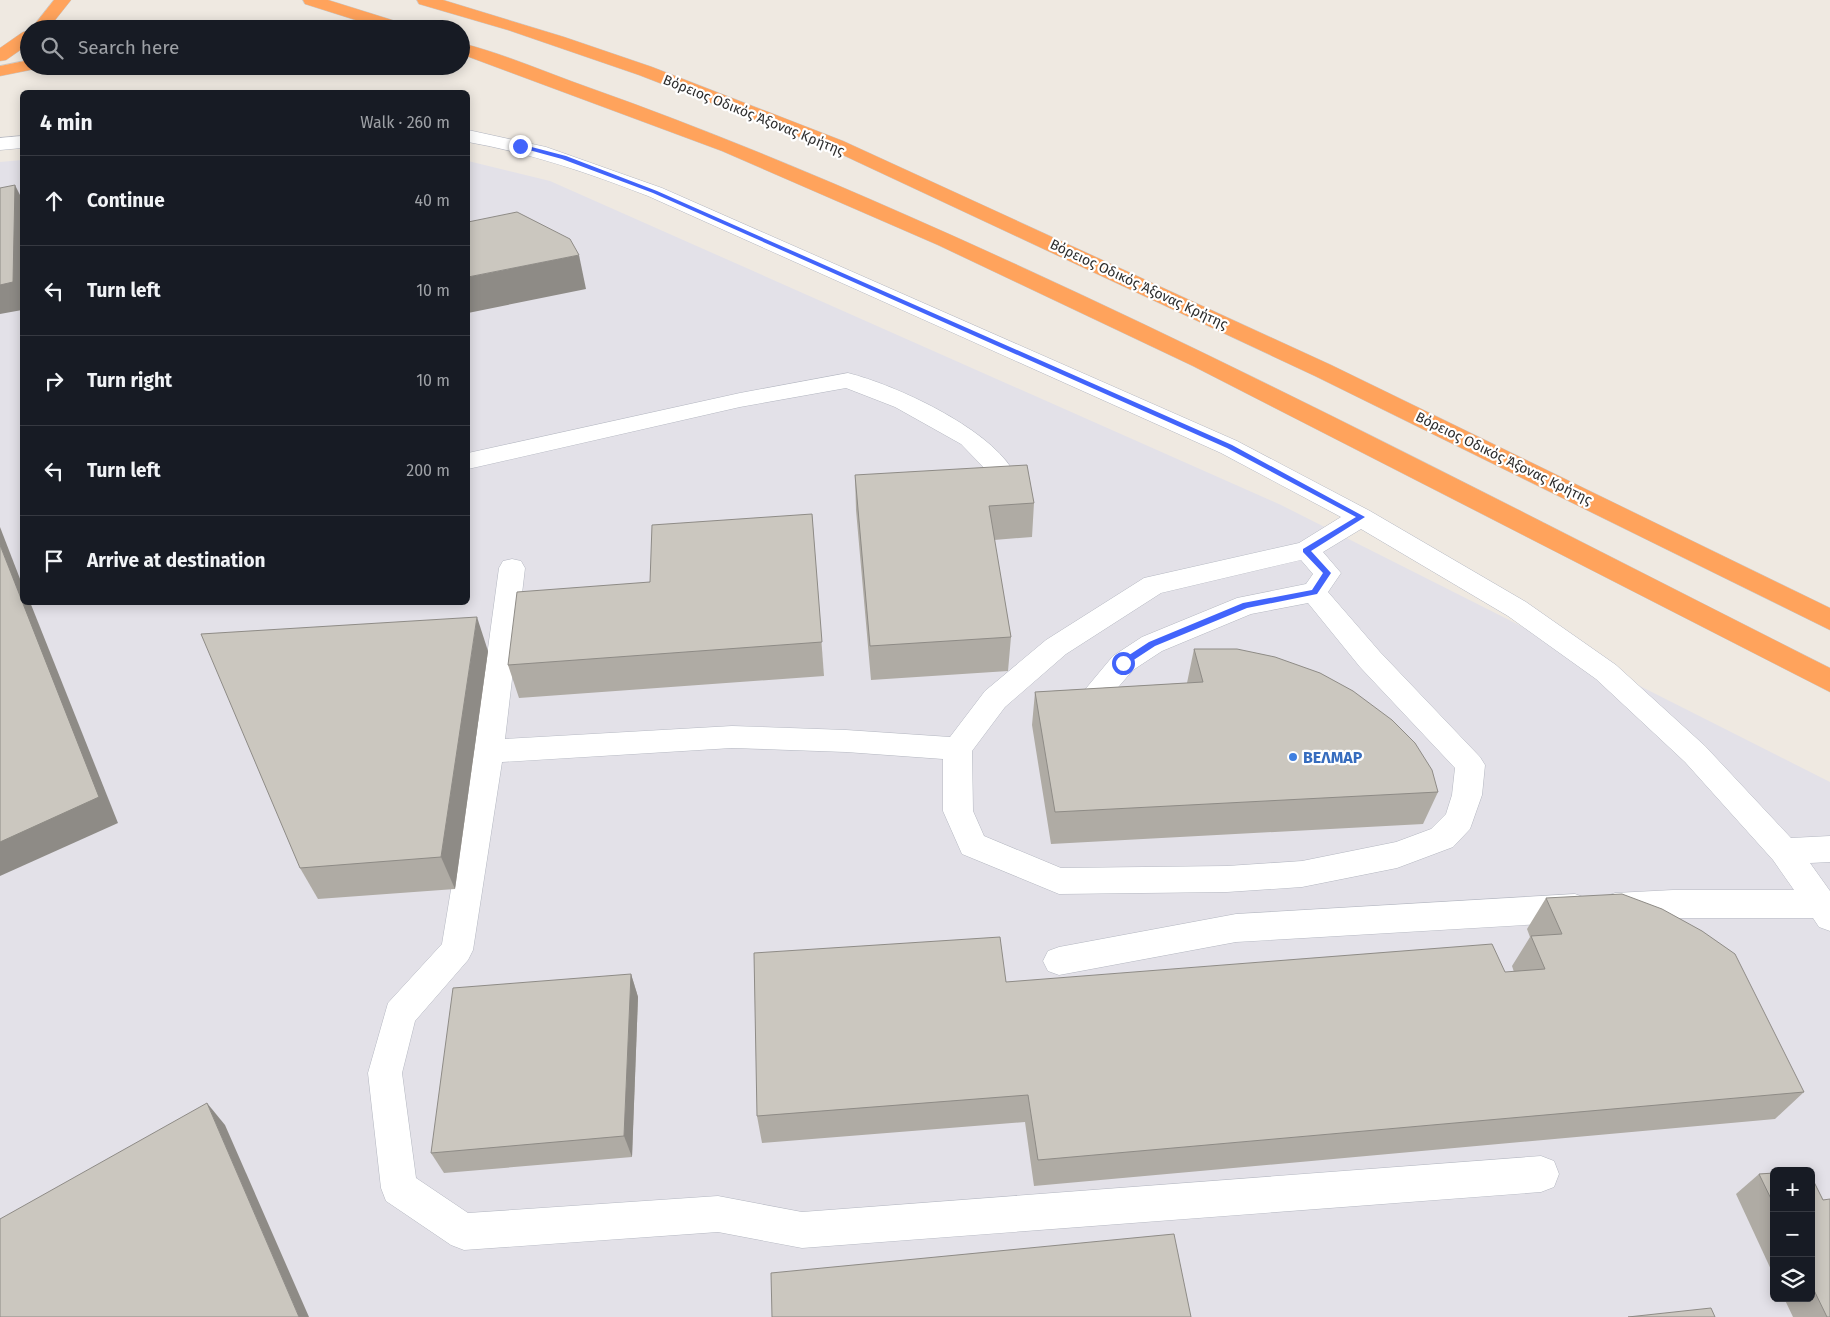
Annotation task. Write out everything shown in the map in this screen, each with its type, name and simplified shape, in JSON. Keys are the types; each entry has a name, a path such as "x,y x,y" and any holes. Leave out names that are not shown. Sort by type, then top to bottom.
{"highway":[{"path":"46,20 63,0"},
{"path":"311,0 374,20"},
{"name":"Βόρειος Οδικός Άξονας Κρήτης","path":"425,0 488,17 622,62 779,121 1108,269 1429,420 1830,620"},
{"path":"0,56 20,42"},
{"path":"470,51 612,101 814,182 991,261 1187,355 1830,681"},
{"path":"0,71 20,67"},
{"path":"470,69 599,111 801,192 991,261"}],"street":[{"path":"470,136 520,146 564,158 655,192 1230,447 1361,517 1517,609 1606,672 1695,754 1784,851 1826,910"},
{"path":"0,144 20,142"},
{"path":"470,461 740,400 848,380 903,402 969,438 1000,469"},
{"path":"1314,592 1346,635 1470,765 1467,795 1459,820 1442,838 1397,854 1302,874 1170,881 1058,881 973,845 958,811 956,749 995,699 1048,654 1106,613 1153,585 1306,550 1361,517"},
{"path":"1097,692 1123,663 1152,644 1246,605 1314,592 1328,573 1306,550"},
{"path":"512,568 489,750 457,950 400,1014 386,1073 400,1188 464,1232 718,1214 802,1230 1541,1174"},
{"path":"489,750 732,737 846,740 956,749"},
{"path":"1784,851 1830,849"},
{"path":"1059,961 1236,928 1663,904 1826,910"}],"shaded area":[{"path":"20,160 20,605 470,605 470,161 550,181 1281,505 1830,782 1830,1317 0,1317 0,162"}],"building":[{"path":"15,185 13,282 0,285 0,188"},
{"path":"517,212 570,239 579,255 470,277 470,222"},
{"path":"1027,465 1034,503 989,506 1011,637 870,646 855,475"},
{"path":"812,514 822,642 508,665 517,592 650,582 652,525"},
{"path":"0,545 20,596 20,605 24,605 99,797 0,842"},
{"path":"477,617 441,857 300,868 201,634"},
{"path":"1194,649 1237,649 1275,657 1320,673 1353,691 1392,720 1415,743 1432,770 1438,792 1055,812 1035,692 1203,682"},
{"path":"1622,894 1662,909 1702,931 1735,954 1804,1092 1038,1160 1028,1095 757,1116 754,953 1000,937 1006,982 1492,944 1505,972 1545,969 1531,936 1562,934 1546,898"},
{"path":"631,974 624,1136 431,1153 453,988"},
{"path":"207,1103 299,1317 0,1317 0,1219"},
{"path":"1770,1173 1770,1197 1759,1174"},
{"path":"1815,1184 1823,1200 1830,1199 1830,1317 1827,1317 1815,1292"},
{"path":"1174,1234 1191,1317 772,1317 771,1273"},
{"path":"1711,1308 1715,1317 1628,1317"}],"place":[{"name":"ΒΕΛΜΑΡ","path":"1293,757"}],"route":[{"path":"520,146 564,158 655,192 1230,447 1361,517 1326,540 1306,550 1328,573 1314,592 1246,605 1152,644 1123,663"}]}
